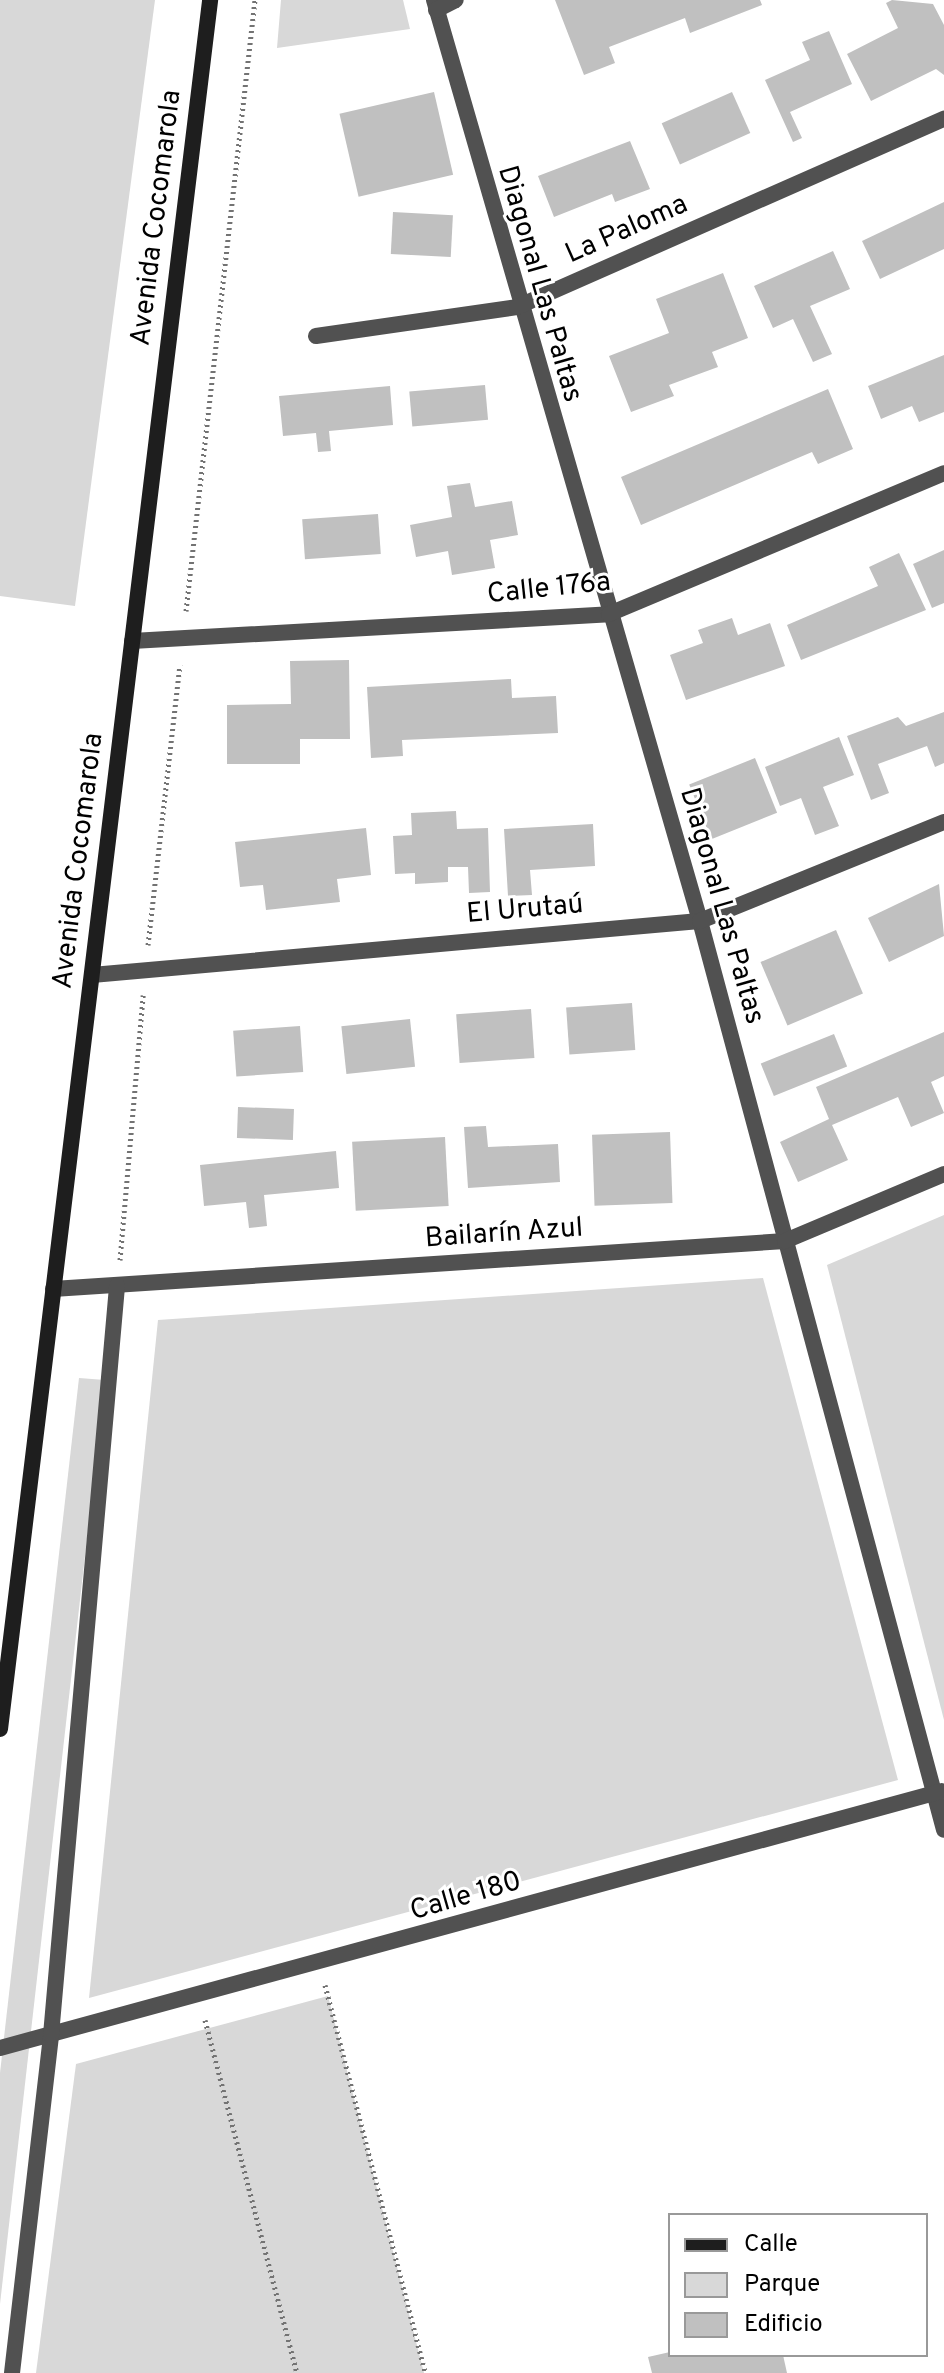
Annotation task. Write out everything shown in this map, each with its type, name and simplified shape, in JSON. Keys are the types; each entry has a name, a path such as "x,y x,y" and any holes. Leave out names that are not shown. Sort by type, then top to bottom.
{"main road":[{"name":"Avenida Cocomarola","path":"0,1729 210,0"}],"street":[{"path":"435,5 456,0"},
{"name":"Diagonal Las Paltas","path":"435,5 517,307 700,921 785,1241 939,1792 944,1830"},
{"name":"La Paloma","path":"316,336 517,307 944,119"},
{"name":"Calle 176a","path":"132,641 609,614 944,473"},
{"name":"El Urutaú","path":"92,975 700,921 944,822"},
{"name":"Bailarín Azul","path":"53,1289 785,1241 944,1174"},
{"path":"12,2373 51,2035 117,1286"},
{"name":"Calle 180","path":"0,2048 319,1964 939,1792"}],"path":[{"path":"319,1964 425,2373"},
{"path":"198,1996 297,2373"}],"green space":[{"path":"0,0 155,0 75,606 0,596"},
{"path":"281,0 403,0 410,29 277,48"},
{"path":"944,1215 944,1720 827,1265"},
{"path":"763,1278 898,1780 89,1998 158,1320"},
{"path":"79,1378 105,1380 0,2304 0,2073"},
{"path":"328,1996 424,2373 36,2373 76,2064"}],"building":[{"path":"555,0 760,0 762,5 690,33 685,18 609,47 615,63 584,75"},
{"path":"892,0 933,4 944,25 944,75 936,69 871,101 847,54 898,28 886,3"},
{"path":"829,31 852,84 790,112 802,138 793,142 765,80 810,60 802,42"},
{"path":"434,92 453,175 359,197 339,114"},
{"path":"732,92 750,133 680,164 662,123"},
{"path":"630,141 650,189 615,202 612,194 554,217 538,176"},
{"path":"944,202 944,249 880,279 862,241"},
{"path":"393,212 453,215 451,257 391,254"},
{"path":"833,251 850,289 810,306 832,354 813,362 793,319 773,328 754,286"},
{"path":"723,273 748,338 712,352 718,367 669,385 674,396 631,412 609,356 669,333 656,299"},
{"path":"944,355 944,412 919,422 912,406 881,419 868,386"},
{"path":"485,385 488,420 412,426 409,392"},
{"path":"390,386 393,425 329,431 331,451 318,452 316,433 283,436 279,396"},
{"path":"828,389 853,449 818,464 812,452 641,525 621,477"},
{"path":"470,483 475,507 512,501 518,535 490,540 495,568 452,575 448,551 416,557 410,525 452,517 447,486"},
{"path":"378,514 381,554 305,559 302,519"},
{"path":"944,550 944,603 932,608 913,564"},
{"path":"899,553 926,610 801,660 787,625 878,586 869,567"},
{"path":"732,618 738,635 770,623 785,666 686,700 670,655 703,643 698,630"},
{"path":"349,660 350,739 300,739 300,764 227,764 227,705 291,704 290,661"},
{"path":"511,679 512,698 556,696 558,733 402,740 403,756 371,758 367,687"},
{"path":"944,712 944,763 935,767 927,746 878,764 889,793 871,800 847,736 898,717 906,726"},
{"path":"839,737 854,775 823,787 839,826 815,835 801,798 780,806 765,767"},
{"path":"755,758 777,813 711,839 689,785"},
{"path":"456,811 457,829 488,828 490,892 469,893 468,867 448,867 448,882 415,884 415,873 395,874 393,836 412,835 411,813"},
{"path":"593,824 595,866 530,870 532,895 508,896 504,829"},
{"path":"366,828 371,875 337,879 340,902 266,910 263,885 240,887 235,842"},
{"path":"939,884 944,936 889,962 868,918"},
{"path":"836,930 863,994 787,1026 761,962"},
{"path":"632,1003 635,1050 569,1054 566,1008"},
{"path":"531,1009 534,1058 460,1063 456,1014"},
{"path":"410,1019 415,1067 346,1074 341,1026"},
{"path":"300,1026 303,1072 236,1077 233,1031"},
{"path":"944,1032 944,1076 931,1082 944,1113 911,1127 898,1097 832,1125 848,1160 798,1182 780,1142 829,1119 816,1087"},
{"path":"834,1034 847,1066 774,1096 761,1064"},
{"path":"238,1107 294,1109 293,1140 237,1138"},
{"path":"486,1126 488,1147 558,1144 560,1182 468,1188 464,1127"},
{"path":"670,1132 672,1203 595,1206 592,1135"},
{"path":"445,1137 449,1206 356,1211 352,1142"},
{"path":"336,1151 339,1188 264,1195 267,1226 249,1228 246,1202 204,1206 200,1165"},
{"path":"668,2352 668,2357 783,2357 787,2373 652,2373 648,2357"}]}
